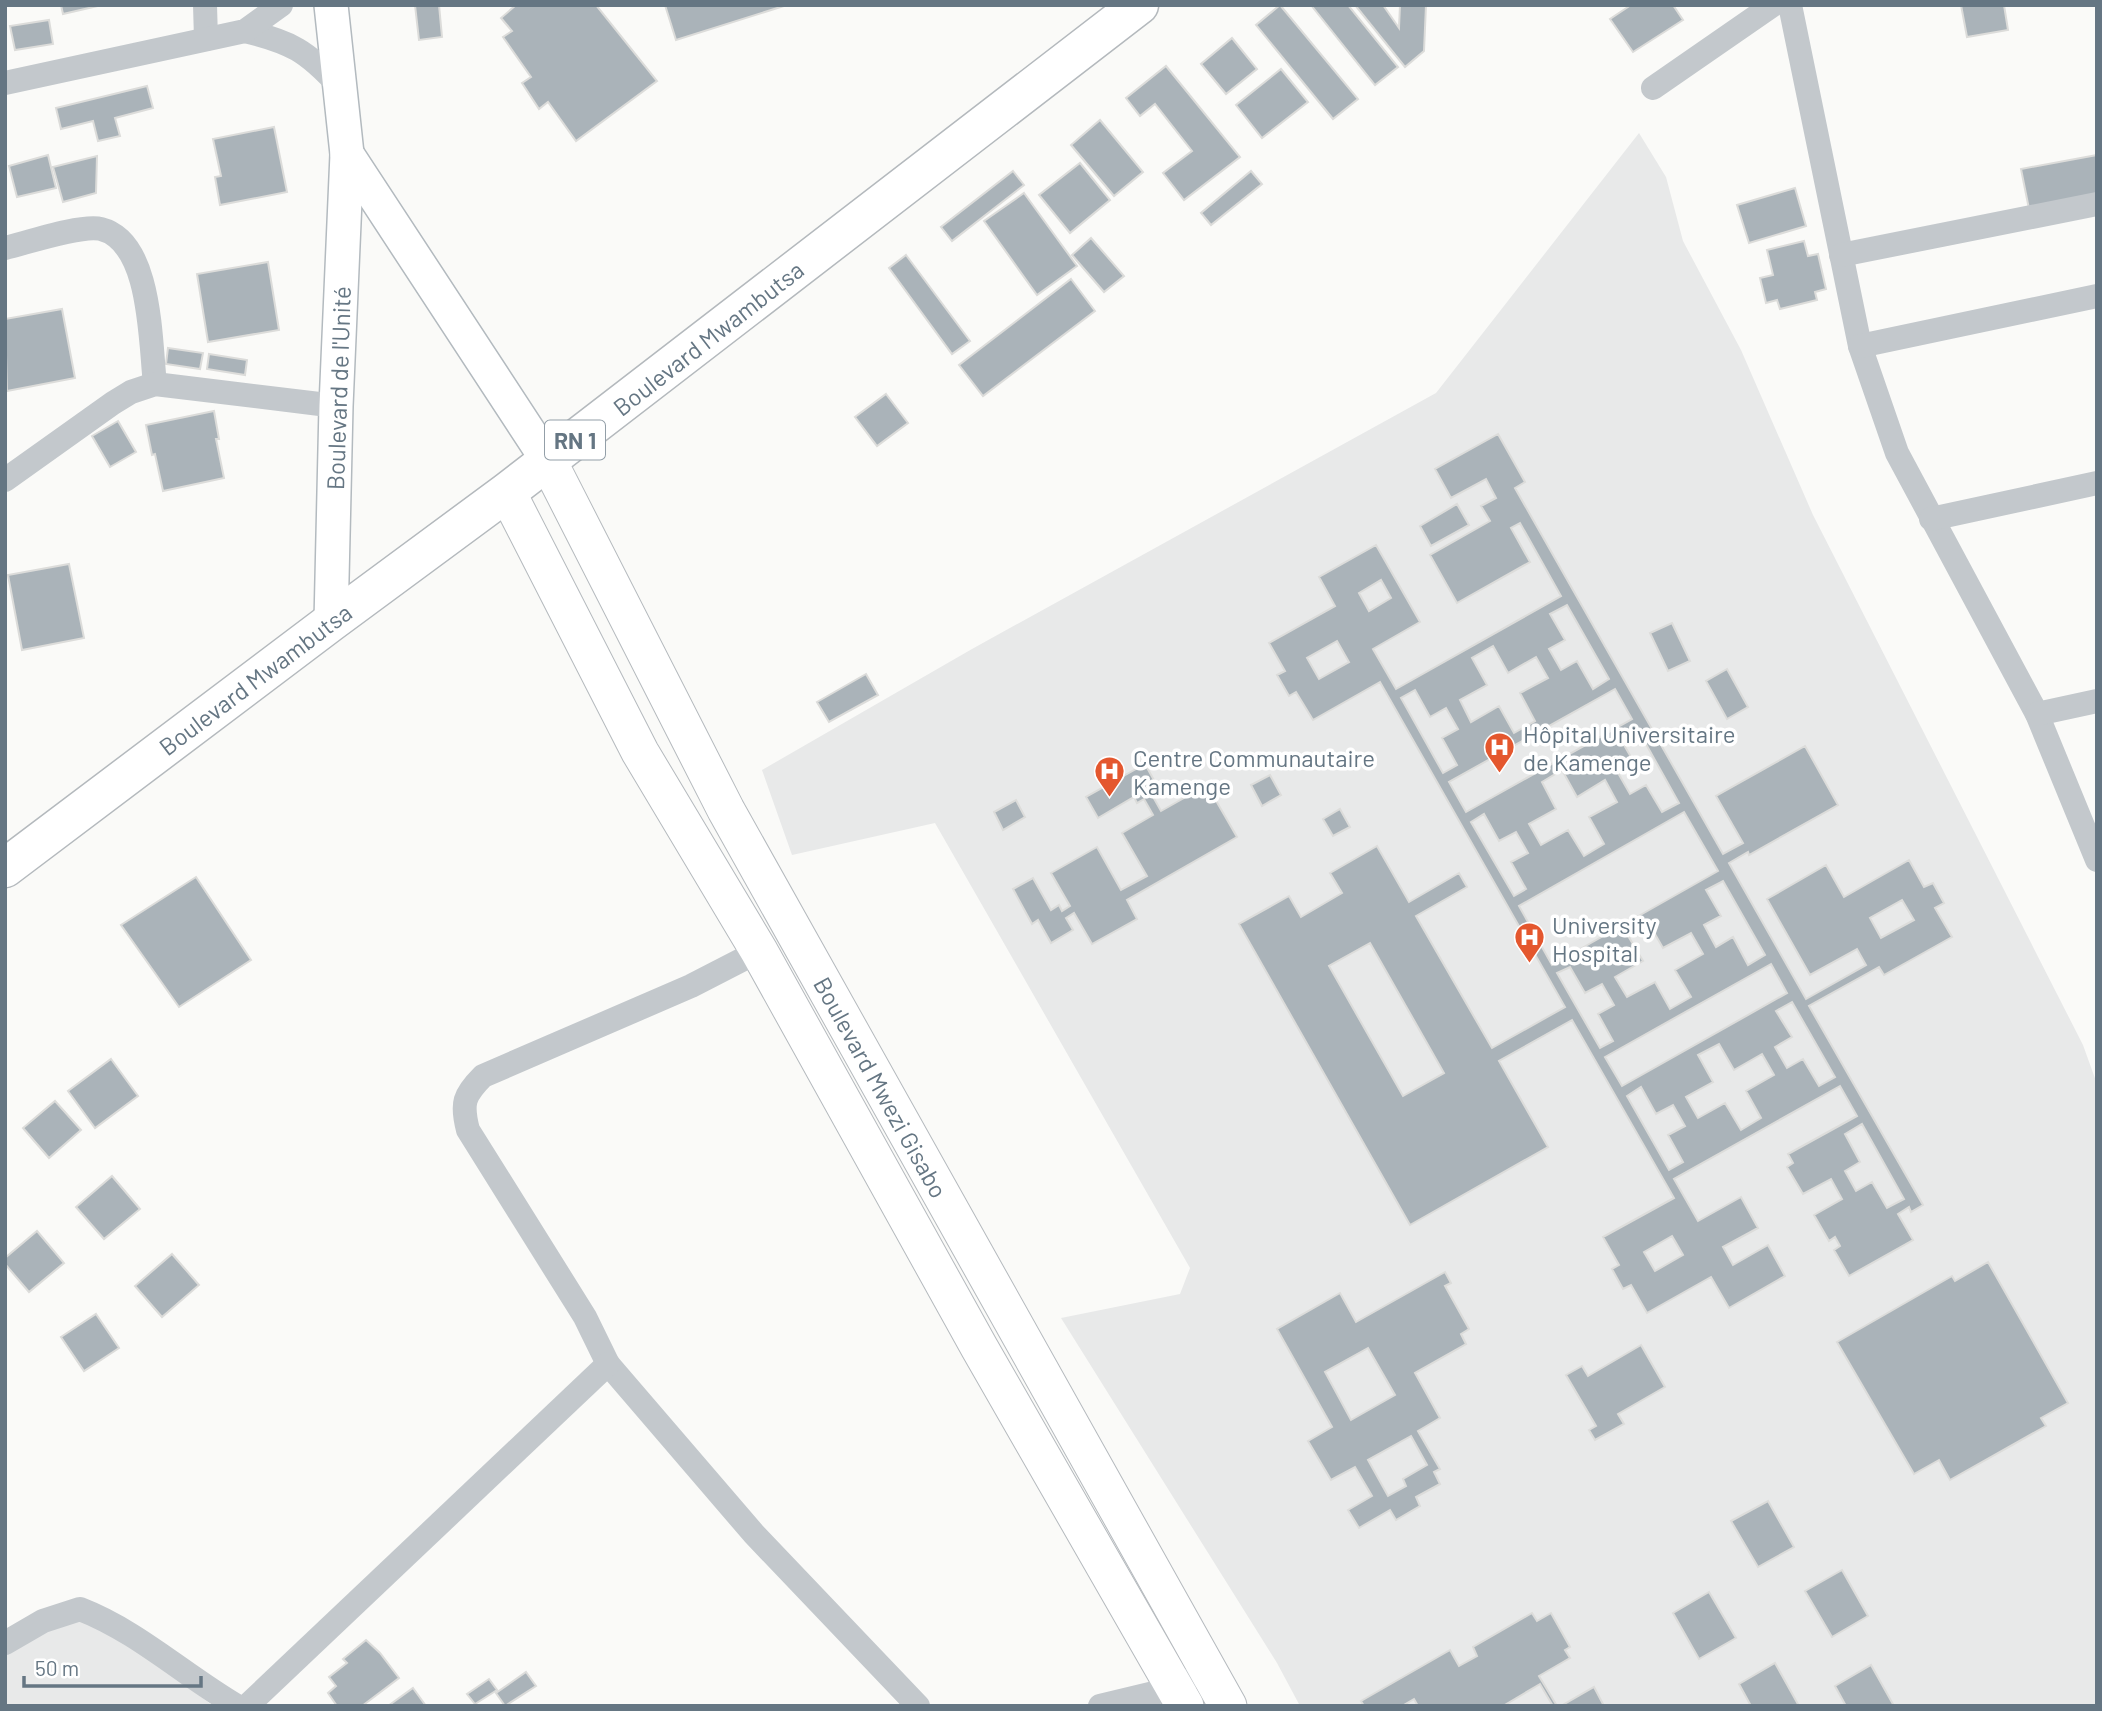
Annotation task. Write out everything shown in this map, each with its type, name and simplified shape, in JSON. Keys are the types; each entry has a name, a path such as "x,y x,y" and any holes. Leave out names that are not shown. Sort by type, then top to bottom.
{"highway":[{"name":"Boulevard Mwambutsa","path":"5,867 548,461 1139,5"}],"main road":[{"name":"Boulevard Mwezi Gisabo","path":"548,461 726,810 1228,1706"},
{"name":"Boulevard Mwezi Gisabo","path":"507,492 640,752 758,951 979,1347 1180,1697"},
{"path":"979,1347 1014,1325"}],"street":[{"path":"205,5 206,39"},
{"path":"5,83 246,31 281,5"},
{"name":"Boulevard de l'Unité","path":"331,5 347,154 336,406 331,622"},
{"path":"1653,88 1773,5"},
{"path":"1790,5 1860,346 1897,453 2037,714 2097,860"},
{"path":"246,31 281,40 299,49 315,60 340,86"},
{"name":"Boulevard de l'Unité","path":"347,154 548,461"},
{"path":"1841,255 2097,204"},
{"path":"5,248 78,230 99,228 117,236 131,255 143,282 155,384"},
{"path":"1860,346 2097,296"},
{"path":"5,480 113,403 131,392 155,384 336,406"},
{"path":"1931,519 2097,483"},
{"path":"2037,714 2097,701"},
{"path":"758,951 691,985 483,1076 469,1091 463,1109 468,1130 585,1317 608,1364 754,1534 918,1706"},
{"path":"247,1706 608,1364"},
{"path":"5,1643 43,1621 80,1609 108,1620 237,1706"},
{"path":"1100,1706 1180,1697 1207,1668"}],"shaded area":[{"name":"University Hospital","path":"1639,133 1666,177 1683,241 1741,350 1813,515 2083,1045 2097,1084 2097,1706 1300,1706 1277,1663 1061,1318 1180,1294 1190,1268 935,823 792,855 762,770 972,649 1436,393"},
{"path":"87,1619 167,1671 213,1706 5,1706 5,1636"}],"building":[{"path":"61,5 102,5 63,14"},
{"path":"415,5 439,5 442,37 419,40"},
{"path":"516,5 596,5 657,81 576,141 548,102 539,109 522,83 531,77 503,37 512,31 501,18"},
{"path":"665,5 787,5 676,40"},
{"path":"1280,5 1358,99 1333,119 1256,25"},
{"path":"1311,5 1348,5 1398,67 1375,85"},
{"path":"1355,5 1383,5 1399,28 1400,5 1426,5 1424,51 1405,67"},
{"path":"1631,5 1673,5 1683,20 1633,52 1610,19"},
{"path":"1961,5 2004,5 2008,30 1967,37"},
{"path":"49,20 53,44 15,50 10,26"},
{"path":"1232,38 1257,69 1226,94 1201,64"},
{"path":"1166,66 1240,157 1184,200 1163,173 1192,151 1155,104 1140,116 1126,98"},
{"path":"1281,69 1308,102 1262,138 1236,105"},
{"path":"147,86 153,108 115,118 120,136 98,141 93,121 61,129 56,108"},
{"path":"1100,120 1143,172 1114,196 1071,145"},
{"path":"274,127 287,192 220,205 215,177 221,176 213,139"},
{"path":"48,155 56,188 17,197 9,166"},
{"path":"2097,155 2097,197 2029,209 2021,169"},
{"path":"97,156 96,193 63,202 53,167"},
{"path":"1080,163 1110,200 1070,233 1039,195"},
{"path":"1013,171 1024,185 952,241 941,227"},
{"path":"1251,171 1262,184 1211,225 1201,213"},
{"path":"1795,188 1806,226 1749,243 1737,205"},
{"path":"1024,193 1077,266 1037,295 984,221"},
{"path":"1091,238 1124,276 1104,292 1072,255"},
{"path":"1804,241 1808,256 1818,254 1826,289 1815,292 1817,300 1780,309 1777,300 1766,303 1760,278 1773,275 1767,250"},
{"path":"906,255 970,341 952,354 889,268"},
{"path":"268,262 279,330 208,342 197,274"},
{"path":"1071,279 1095,311 983,396 959,365"},
{"path":"62,309 75,378 7,391 5,319"},
{"path":"168,348 203,353 200,369 166,364"},
{"path":"209,354 247,360 245,375 207,369"},
{"path":"886,394 908,423 877,446 855,417"},
{"path":"214,411 219,439 216,439 224,478 163,491 146,425"},
{"path":"118,421 136,452 110,467 92,436"},
{"path":"1498,434 1525,482 1515,488 1723,854 1743,843 1716,796 1805,746 1838,805 1749,855 1748,852 1729,863 1806,999 1866,965 1857,949 1810,975 1767,899 1826,865 1844,897 1909,860 1924,887 1933,883 1944,903 1935,908 1952,937 1884,975 1879,967 1809,1006 1923,1205 1911,1212 1909,1207 1898,1214 1913,1240 1849,1276 1834,1250 1840,1246 1835,1237 1829,1241 1814,1215 1842,1199 1831,1179 1803,1194 1787,1167 1793,1163 1788,1154 1857,1116 1840,1086 1674,1179 1698,1221 1741,1197 1758,1228 1723,1247 1733,1265 1768,1245 1785,1276 1729,1308 1711,1277 1647,1313 1631,1285 1623,1289 1612,1269 1619,1265 1603,1237 1674,1198 1572,1020 1499,1061 1548,1147 1410,1225 1239,924 1289,896 1301,917 1342,893 1330,873 1377,846 1409,902 1459,873 1467,887 1416,916 1492,1048 1565,1007 1380,682 1313,720 1296,692 1289,696 1277,675 1285,671 1269,643 1335,606 1319,577 1376,545 1420,622 1373,649 1396,689 1561,596 1520,523 1511,528 1530,562 1457,603 1430,555 1490,521 1481,506 1496,498 1486,479 1451,498 1435,469","holes":["1381,580 1391,598 1369,611 1359,593","1567,605 1609,679 1593,689 1577,661 1561,670 1549,649 1565,640 1550,614","1337,641 1349,662 1319,679 1307,658","1493,646 1508,673 1536,657 1548,678 1520,693 1535,721 1514,733 1499,706 1471,722 1460,700 1487,685 1472,658","1615,689 1632,719 1466,812 1449,782","1415,690 1430,717 1446,708 1458,729 1442,738 1457,765 1443,773 1401,698","1637,728 1679,803 1662,812 1646,785 1630,794 1618,773 1635,764 1620,738","1562,770 1577,797 1605,780 1617,802 1589,817 1604,844 1584,856 1568,830 1541,845 1529,824 1556,809 1542,782","1684,812 1718,871 1552,965 1519,906","1484,814 1499,841 1516,832 1528,853 1511,862 1526,889 1514,896 1471,822","1723,881 1765,955 1748,965 1733,937 1716,947 1704,925 1721,916 1706,890","1902,900 1914,920 1881,938 1870,918","1648,922 1663,948 1691,933 1703,954 1675,970 1691,997 1670,1009 1655,982 1627,997 1615,977 1643,961 1627,934","1370,943 1444,1073 1403,1096 1329,966","1771,964 1787,993 1622,1086 1605,1057","1570,967 1585,993 1602,984 1614,1005 1598,1014 1613,1041 1600,1048 1557,973","1792,1002 1835,1077 1819,1086 1803,1059 1787,1068 1775,1047 1792,1037 1776,1011","1719,1044 1734,1070 1762,1054 1774,1075 1746,1091 1761,1118 1741,1130 1725,1103 1698,1118 1686,1097 1713,1082 1698,1055","1641,1087 1656,1114 1673,1105 1685,1126 1668,1135 1683,1162 1669,1170 1627,1096","1862,1124 1904,1199 1887,1208 1872,1182 1856,1191 1845,1171 1860,1162 1845,1134","1672,1236 1683,1255 1655,1271 1644,1252"]},
{"path":"1457,504 1469,525 1431,546 1420,526"},
{"path":"69,564 84,638 22,650 8,575"},
{"path":"1672,623 1690,661 1668,671 1650,633"},
{"path":"1727,669 1748,707 1727,719 1706,681"},
{"path":"866,674 878,695 829,722 817,702"},
{"path":"1145,764 1160,791 1152,795 1161,811 1207,785 1237,837 1127,900 1137,919 1092,944 1074,913 1066,918 1073,930 1051,943 1038,920 1032,924 1013,889 1033,878 1051,910 1059,905 1062,911 1070,906 1051,873 1097,847 1121,890 1147,876 1122,833 1153,815 1144,799 1137,803 1134,797 1098,818 1086,797"},
{"path":"1270,775 1281,795 1262,806 1251,785"},
{"path":"1016,800 1025,817 1003,830 994,812"},
{"path":"1340,809 1350,827 1333,836 1323,819"},
{"path":"196,877 251,960 179,1007 121,925"},
{"path":"111,1059 138,1096 95,1128 68,1091"},
{"path":"55,1101 81,1130 49,1158 23,1128"},
{"path":"112,1176 140,1209 104,1239 76,1207"},
{"path":"37,1231 64,1263 29,1292 5,1264 5,1258"},
{"path":"172,1254 199,1285 162,1317 135,1286"},
{"path":"1988,1262 2068,1403 2041,1418 2046,1426 1950,1480 1939,1460 1914,1474 1837,1342 1952,1276 1955,1281"},
{"path":"1445,1272 1451,1283 1445,1286 1469,1329 1461,1334 1466,1344 1415,1373 1440,1418 1418,1431 1440,1469 1434,1472 1440,1484 1416,1497 1420,1506 1396,1520 1390,1510 1359,1528 1348,1510 1372,1496 1355,1467 1331,1480 1308,1441 1332,1427 1277,1329 1340,1293 1356,1322","holes":["1368,1348 1395,1395 1351,1420 1325,1372","1411,1436 1427,1465 1403,1479 1406,1486 1388,1496 1368,1460"]},
{"path":"96,1314 119,1348 84,1371 61,1337"},
{"path":"1641,1345 1665,1387 1618,1414 1624,1424 1595,1440 1589,1430 1596,1426 1566,1375 1582,1366 1588,1376"},
{"path":"1768,1501 1794,1547 1758,1567 1731,1521"},
{"path":"1842,1570 1868,1616 1832,1637 1805,1591"},
{"path":"1709,1592 1736,1638 1699,1659 1673,1613"},
{"path":"1532,1613 1537,1621 1551,1613 1570,1647 1565,1650 1570,1658 1539,1676 1557,1706 1553,1706 1540,1684 1503,1706 1418,1706 1414,1699 1402,1706 1364,1706 1361,1701 1450,1650 1459,1666 1477,1656 1473,1647"},
{"path":"366,1640 399,1678 362,1706 337,1706 328,1693 336,1686 329,1677 347,1663 343,1659"},
{"path":"1775,1663 1799,1706 1751,1706 1739,1684"},
{"path":"1871,1665 1894,1706 1846,1706 1835,1686"},
{"path":"526,1672 536,1686 505,1706 496,1693"},
{"path":"489,1679 497,1690 475,1704 467,1694"},
{"path":"1594,1687 1604,1706 1561,1706"},
{"path":"413,1688 426,1706 388,1706"}],"place":[{"name":"Hôpital Universitaire de Kamenge","path":"1500,774"},
{"name":"Centre Communautaire Kamenge","path":"1110,798"},
{"name":"University Hospital","path":"1529,965"}]}
